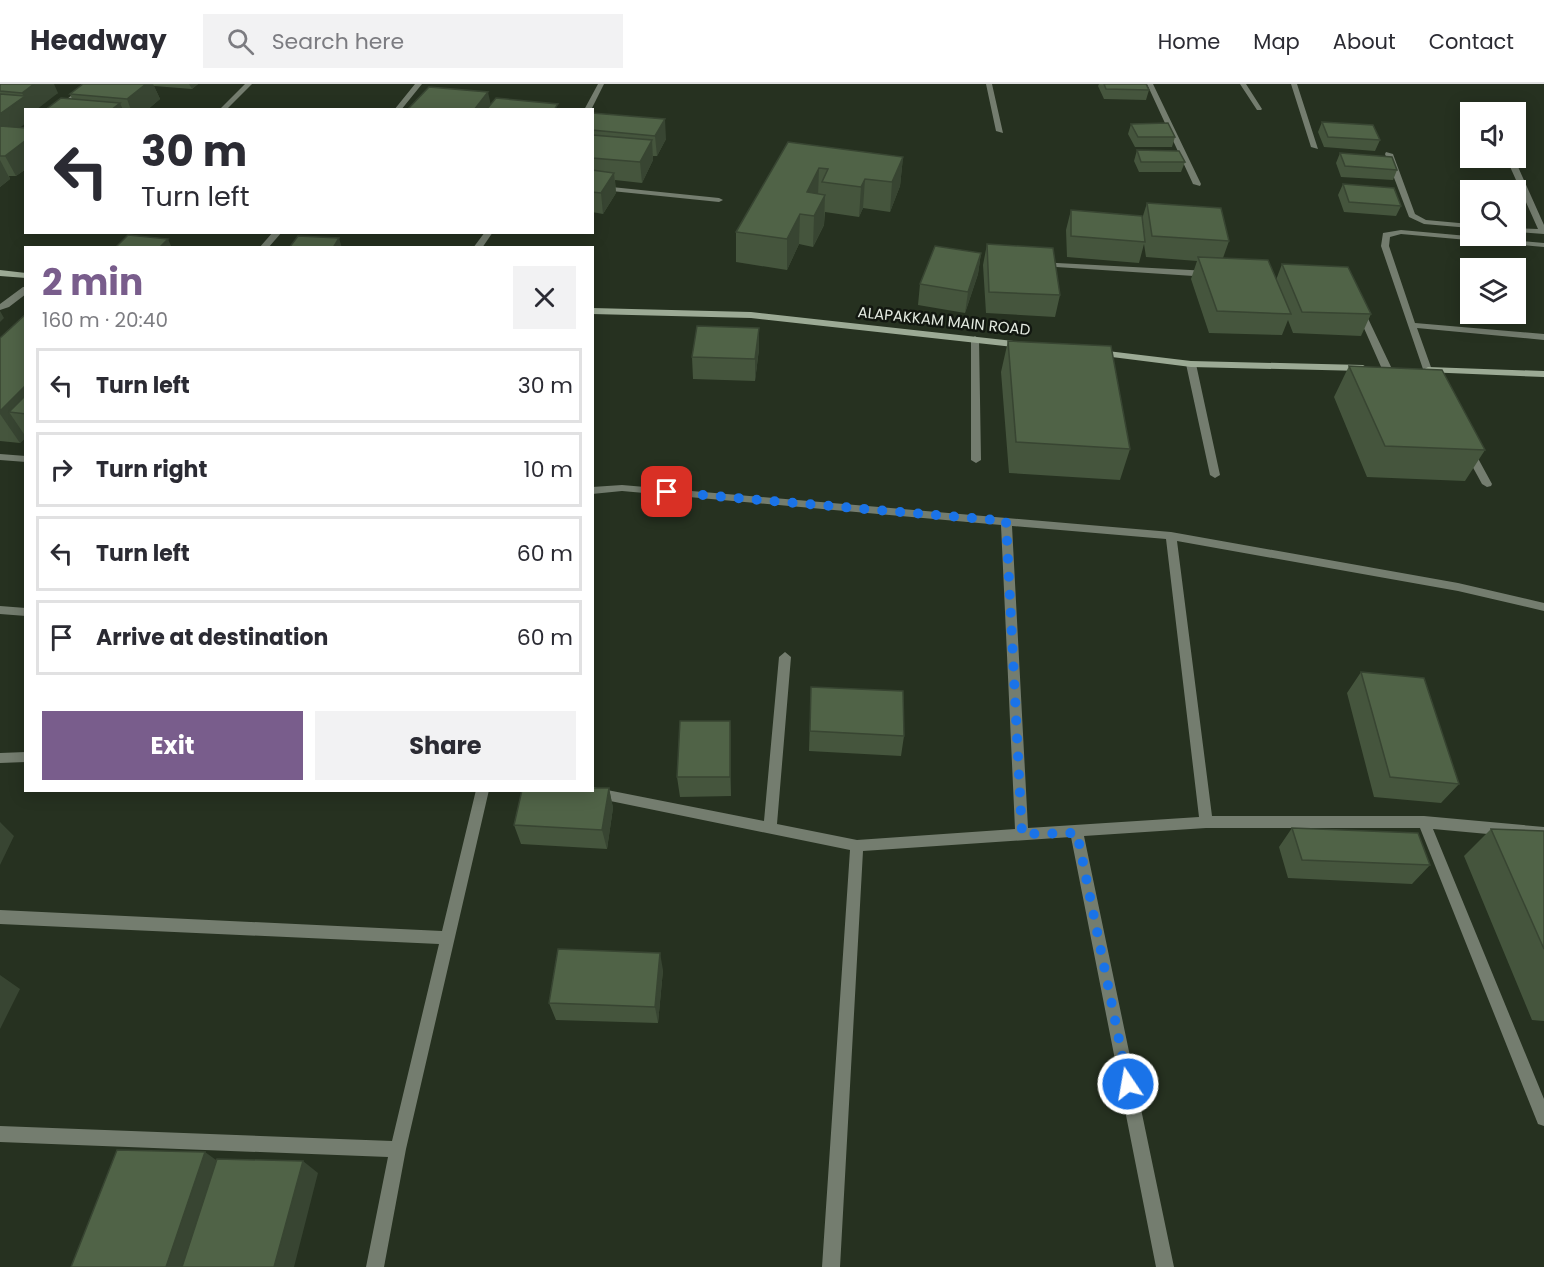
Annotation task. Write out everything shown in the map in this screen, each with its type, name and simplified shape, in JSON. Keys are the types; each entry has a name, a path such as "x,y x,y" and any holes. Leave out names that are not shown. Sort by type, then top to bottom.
{"main road":[{"path":"0,273 24,276"},
{"name":"ALAPAKKAM MAIN ROAD","path":"594,311 751,315 1032,346"},
{"path":"1089,352 1191,364 1392,369"},
{"path":"1422,370 1544,374"}],"street":[{"path":"59,108 88,84"},
{"path":"224,108 249,84"},
{"path":"399,108 419,84"},
{"path":"588,108 601,84"},
{"path":"989,84 1000,131"},
{"path":"1150,84 1197,184"},
{"path":"1243,84 1259,109"},
{"path":"1294,84 1315,147"},
{"path":"1389,154 1412,215 1424,222 1460,225"},
{"path":"1515,168 1543,232 1526,231"},
{"path":"594,187 719,200"},
{"path":"1432,380 1422,370 1412,325 1385,246 1386,235 1401,232 1544,245"},
{"path":"265,246 276,234"},
{"path":"1035,264 1224,275"},
{"path":"0,307 24,291"},
{"path":"1355,300 1392,369"},
{"path":"1412,325 1544,338"},
{"path":"975,339 976,460"},
{"path":"1191,364 1215,476"},
{"path":"1465,442 1487,484"},
{"path":"0,457 24,459"},
{"path":"594,491 622,488 1170,536 1458,588 1544,607"},
{"path":"1006,521 1022,834"},
{"path":"1170,536 1206,822"},
{"path":"0,610 24,612"},
{"path":"770,827 785,657"},
{"path":"0,758 24,758"},
{"path":"375,1267 398,1149 483,792"},
{"path":"591,792 856,846 1022,834 1077,833 1206,822 1424,822 1544,833"},
{"path":"1424,822 1544,1118"},
{"path":"1077,833 1166,1267"},
{"path":"831,1267 856,846"},
{"path":"0,917 449,938"},
{"path":"0,1134 398,1149"}],"building":[{"path":"0,84 34,84 22,93 0,91"},
{"path":"83,84 146,84 127,99 70,94"},
{"path":"1104,84 1146,84 1149,90 1106,89"},
{"path":"429,87 488,92 476,108 409,108"},
{"path":"0,94 25,96 0,114"},
{"path":"61,98 120,103 114,108 48,108"},
{"path":"496,98 558,104 555,108 488,108"},
{"path":"594,113 665,119 655,136 594,130"},
{"path":"1322,122 1373,125 1380,140 1328,137"},
{"path":"1168,123 1175,137 1138,137 1131,124"},
{"path":"0,126 24,128 24,142 5,156 0,156"},
{"path":"594,135 652,140 640,162 594,158"},
{"path":"788,142 903,157 892,182 865,179 861,187 822,182 828,169 819,168 807,192 825,195 814,216 800,214 787,239 736,232"},
{"path":"1137,150 1179,151 1185,162 1141,162"},
{"path":"1340,153 1392,157 1397,170 1345,166"},
{"path":"594,170 614,173 601,193 594,192"},
{"path":"1343,184 1394,188 1401,206 1349,202"},
{"path":"1147,203 1221,208 1229,241 1152,236"},
{"path":"1071,210 1142,216 1145,242 1071,236"},
{"path":"128,235 168,239 161,246 117,246"},
{"path":"298,236 339,238 334,246 290,246"},
{"path":"987,244 1053,248 1060,295 989,292"},
{"path":"935,246 981,253 968,292 920,284"},
{"path":"1198,257 1268,260 1291,314 1217,311"},
{"path":"1282,264 1348,267 1371,314 1302,312"},
{"path":"24,316 24,387 0,411 0,338"},
{"path":"697,326 759,328 755,359 692,357"},
{"path":"1008,341 1111,346 1130,449 1016,442"},
{"path":"1349,366 1442,370 1485,450 1385,446"},
{"path":"24,397 24,414 9,412"},
{"path":"1361,672 1424,678 1459,784 1390,777"},
{"path":"811,687 903,691 904,736 810,731"},
{"path":"680,721 730,721 730,777 677,777"},
{"path":"594,788 609,788 602,830 514,825 522,792 594,792"},
{"path":"1292,828 1418,833 1430,865 1302,860"},
{"path":"1491,829 1544,831 1544,949"},
{"path":"558,949 660,953 655,1007 549,1003"},
{"path":"117,1150 205,1152 166,1267 71,1267"},
{"path":"217,1159 303,1161 274,1267 182,1267"}],"route":[{"path":"667,492 1006,521 1022,834 1077,833 1128,1084"}]}
